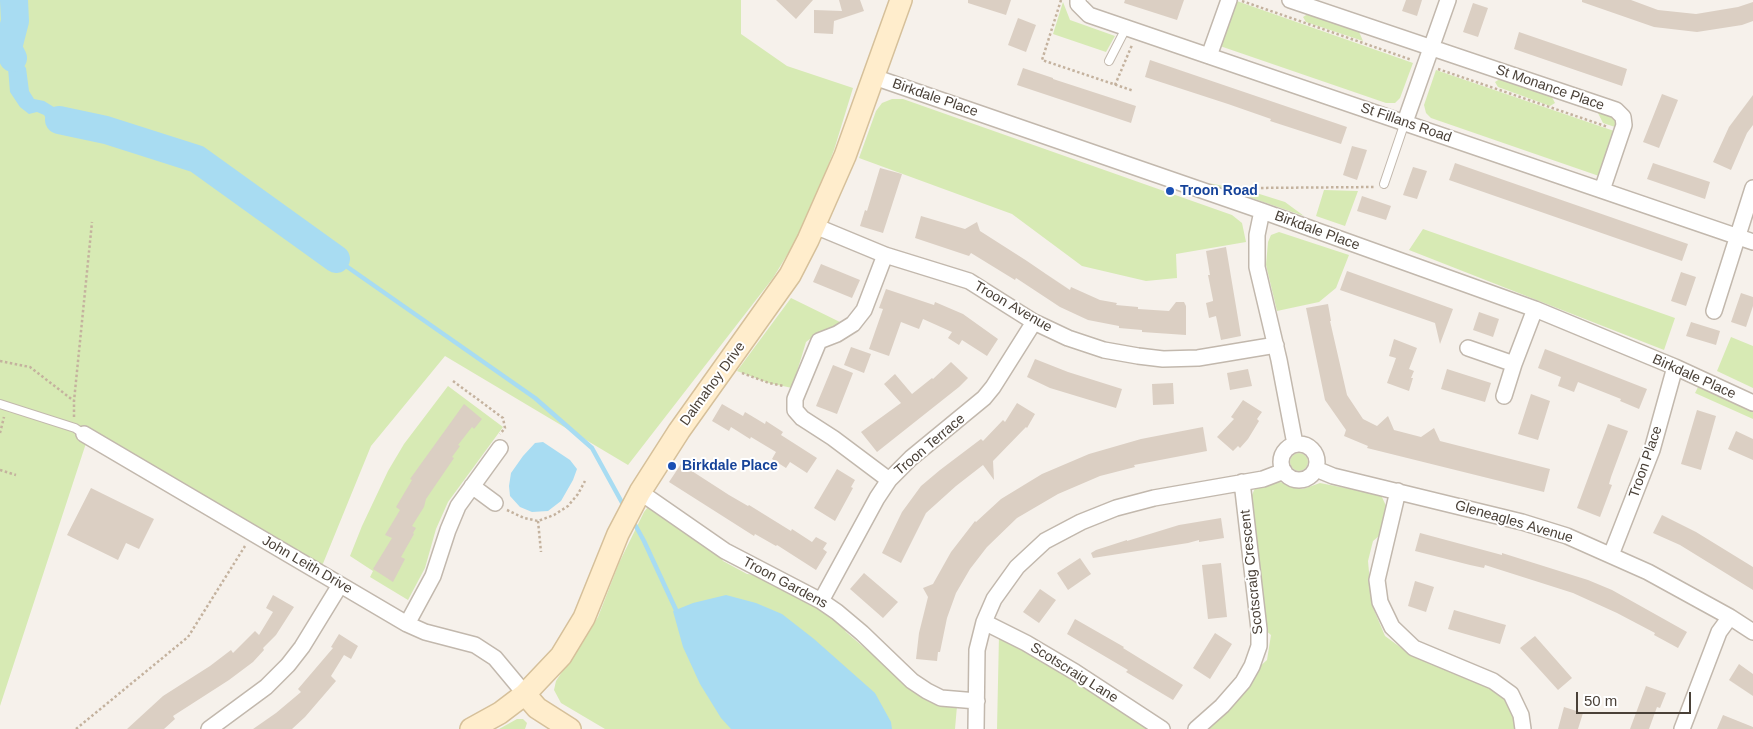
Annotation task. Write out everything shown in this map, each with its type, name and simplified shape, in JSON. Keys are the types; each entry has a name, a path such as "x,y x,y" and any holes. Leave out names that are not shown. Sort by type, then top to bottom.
{"street":[{"name":"Dalmahoy Drive","path":"471,729 500,713 525,694 561,656 584,618 618,534 640,492 679,431 790,275 815,226 845,156 901,0"},
{"path":"1209,56 1229,0"},
{"name":"St Monance Place","path":"1290,0 1616,110 1623,117 1624,125 1602,190"},
{"path":"1404,122 1448,0"},
{"name":"St Fillans Road","path":"1078,2 1089,15 1131,30 1753,242"},
{"name":"Birkdale Place","path":"874,76 1262,211 1535,310 1675,367 1753,403"},
{"path":"1714,312 1753,188"},
{"path":"1262,211 1257,235 1257,266 1276,345 1295,444"},
{"name":"Troon Avenue","path":"815,226 885,255 969,281 1034,322 1068,338 1104,350 1163,359 1198,358 1276,345"},
{"path":"885,255 864,310 853,324 837,334 819,341 798,390 795,399 795,410 802,418 833,438 889,480"},
{"path":"1504,396 1535,310"},
{"name":"Troon Terrace","path":"821,601 877,498 889,480 911,458 984,398 1034,322"},
{"path":"1468,348 1514,364"},
{"name":"Troon Place","path":"1611,555 1652,450 1675,367"},
{"name":"John Leith Drive","path":"80,431 407,624 425,632 475,645 495,658 525,694"},
{"path":"407,624 433,576 458,506 500,442"},
{"path":"1295,444 1306,445 1315,452 1318,463 1316,469 1304,480 1292,479 1281,466 1282,455 1290,446 1295,444"},
{"name":"Gleneagles Avenue","path":"1316,469 1333,476 1522,522 1566,536 1648,572 1730,616 1753,632"},
{"path":"976,729 977,650 984,622 994,599 1017,566 1045,541 1081,522 1116,508 1154,498 1263,479 1284,471"},
{"name":"Scotscraig Crescent","path":"1196,729 1222,706 1243,682 1252,666 1259,646 1260,629 1242,482"},
{"path":"472,486 495,503"},
{"path":"1398,491 1377,580 1380,602 1392,627 1414,648 1493,681 1511,694 1521,715 1523,729"},
{"name":"Troon Gardens","path":"640,492 725,551 821,601 862,633 912,681 926,691 941,698 977,701"},
{"path":"209,729 266,686 288,665 302,647 340,584"},
{"path":"1682,729 1719,632 1730,616"},
{"name":"Scotscraig Lane","path":"984,622 1026,643 1075,672 1162,729"},
{"path":"525,694 537,708 570,729"}],"lane":[{"path":"1109,61 1131,30"},
{"path":"1384,184 1404,122"},
{"path":"4,405 80,431"}],"path":[{"path":"1061,0 1042,60 1134,91"},
{"path":"1115,85 1131,30"},
{"path":"1048,41 1053,42"},
{"path":"1251,188 1371,188 1384,184"},
{"path":"80,431 74,401 92,222"},
{"path":"0,361 30,367 74,401"},
{"path":"727,364 737,371 769,383 798,390"},
{"path":"453,381 503,418 505,428 500,442"},
{"path":"0,433 4,405"},
{"path":"0,470 16,475"},
{"path":"495,503 509,512 538,521 554,515 568,506 578,494 585,481"},
{"path":"538,521 541,552"},
{"path":"76,729 188,637 253,534"}],"green space":[{"path":"0,0 741,0 741,34 787,66 853,88 834,150 806,224 773,278 628,465 445,356 371,446 322,566 90,431 0,706"},
{"path":"1234,0 1413,63 1400,98 1395,103 1386,103 1220,46"},
{"path":"1063,2 1070,20 1115,36 1106,52 1053,34"},
{"path":"1311,12 1357,27 1363,41 1306,22 1303,17"},
{"path":"1436,70 1617,132 1603,172 1599,176 1431,118 1426,113 1424,105"},
{"path":"1503,77 1550,93 1555,103 1550,106 1498,87 1495,82"},
{"path":"892,99 903,99 1232,215 1242,223 1246,242 1176,254 1177,278 1146,281 1082,266 1012,214 859,158 876,111 882,103"},
{"path":"1596,109 1619,120 1618,128 1603,123"},
{"path":"1208,183 1250,191 1285,202 1304,216"},
{"path":"1324,190 1358,191 1345,226 1316,216"},
{"path":"1423,229 1675,318 1664,350 1409,250"},
{"path":"1279,232 1349,255 1336,288 1319,302 1277,311 1266,265 1268,242 1271,235"},
{"path":"791,298 844,324 833,330 820,331 806,342 792,388 769,383 737,371"},
{"path":"1731,337 1753,346 1753,388 1717,371"},
{"path":"448,386 503,427 448,502 436,529 425,568 408,600 370,577 373,571 350,556 388,471 404,444"},
{"path":"1698,387 1753,412 1753,419 1695,393"},
{"path":"1299,453 1305,456 1308,462 1305,468 1299,471 1293,468 1290,462 1293,456"},
{"path":"1280,482 1303,489 1320,483 1381,495 1387,508 1379,536 1373,541 1368,561 1372,605 1385,636 1411,655 1491,687 1506,700 1515,717 1515,729 1205,729 1267,660 1271,635 1265,630 1250,500 1255,488"},
{"path":"648,507 718,552 723,561 747,574 758,575 816,604 839,620 846,632 867,650 877,653 957,706 955,729 605,729 561,703 554,690 556,681 598,617 619,563"},
{"path":"999,635 1073,676 1153,729 997,729"},
{"path":"517,719 523,719 527,723 525,729 499,729"}],"water":[{"path":"13,58 19,60 26,68 29,91 34,99 44,101 57,109 60,115 57,123 50,125 44,115 37,112 29,114 20,107 10,92 8,68"},
{"path":"543,442 570,460 577,469 561,501 548,511 532,512 520,507 510,496 511,473 535,443"},
{"path":"726,595 756,603 782,614 814,639 875,693 891,722 892,729 731,729 721,718 700,684 683,647 673,611 693,603"}],"building":[{"path":"776,0 813,0 796,19"},
{"path":"839,0 860,0 864,11 834,21 833,34 814,33 814,10 842,11"},
{"path":"968,0 1011,0 1006,15 968,3"},
{"path":"1125,0 1184,0 1177,20 1124,3"},
{"path":"1406,0 1422,0 1417,16 1402,11"},
{"path":"1582,0 1631,0 1658,10 1696,14 1738,7 1753,2 1753,21 1742,25 1697,32 1654,27 1582,2"},
{"path":"1473,3 1488,8 1478,37 1463,32"},
{"path":"1018,18 1036,25 1026,52 1008,45"},
{"path":"1519,32 1627,69 1622,86 1514,49"},
{"path":"1150,60 1347,127 1341,144 1145,77"},
{"path":"1023,68 1136,106 1131,123 1017,85"},
{"path":"1662,94 1678,100 1659,148 1643,142"},
{"path":"1753,95 1753,125 1747,133 1731,170 1713,162 1729,127"},
{"path":"1352,146 1367,150 1357,180 1343,175"},
{"path":"1455,163 1688,244 1682,261 1449,180"},
{"path":"1653,163 1710,182 1705,199 1647,179"},
{"path":"1413,167 1427,171 1417,199 1403,195"},
{"path":"880,168 902,174 883,233 860,226 865,210 867,211"},
{"path":"1362,196 1391,206 1386,220 1357,211"},
{"path":"921,216 965,229 977,222 980,231 1070,290 1071,287 1100,300 1117,303 1116,305 1138,307 1138,309 1169,311 1176,302 1184,302 1186,306 1186,335 1142,332 1142,330 1119,328 1119,326 1088,320 1060,307 1016,278 1015,280 971,253 969,256 915,238"},
{"path":"1226,247 1241,336 1221,340 1216,316 1209,318 1206,303 1213,300 1206,251"},
{"path":"821,264 860,280 852,298 813,282"},
{"path":"1347,271 1453,309 1440,344 1435,323 1340,290"},
{"path":"1681,272 1696,277 1686,306 1671,301"},
{"path":"886,289 934,305 935,302 963,314 998,339 987,356 962,340 959,345 948,338 952,332 923,319 919,329 901,322 889,356 869,349 883,309 879,308"},
{"path":"1741,293 1753,297 1753,306 1746,327 1731,322"},
{"path":"1328,304 1330,321 1347,395 1363,419 1377,426 1388,416 1394,430 1421,437 1434,428 1440,441 1550,469 1544,492 1367,448 1368,446 1344,436 1346,430 1325,400 1306,308"},
{"path":"1479,312 1499,319 1493,337 1473,330"},
{"path":"1691,322 1720,331 1716,345 1686,336"},
{"path":"1394,339 1417,348 1409,369 1414,371 1409,391 1387,383 1396,358 1389,356"},
{"path":"851,347 871,354 864,373 844,365"},
{"path":"1545,349 1647,389 1639,409 1620,401 1621,399 1578,382 1574,392 1558,386 1561,377 1538,368"},
{"path":"1035,359 1068,372 1122,389 1116,408 1050,388 1027,377"},
{"path":"951,362 968,378 877,452 861,432 901,403 884,384 895,374 912,394 933,379"},
{"path":"833,365 853,373 837,414 816,406"},
{"path":"1248,369 1252,386 1230,390 1227,373"},
{"path":"1447,369 1491,383 1485,402 1441,389"},
{"path":"1173,383 1174,404 1153,405 1152,384"},
{"path":"1531,394 1550,401 1538,440 1518,434"},
{"path":"1243,400 1262,412 1248,439 1240,448 1238,446 1233,451 1217,437 1234,419 1231,417"},
{"path":"1017,403 1035,414 1027,428 993,461 994,480 983,465 956,486 926,513 901,563 882,553 902,512 921,486 981,439 983,441 1003,420 1005,422"},
{"path":"464,404 482,419 474,429 472,427 458,445 460,446 452,457 454,458 426,499 424,507 412,526 416,528 414,534 401,557 405,559 393,582 373,569 392,538 385,535 400,510 396,507 412,480 410,479"},
{"path":"722,404 743,416 745,412 765,424 766,421 783,432 781,435 817,458 807,473 790,462 786,468 772,459 776,452 731,427 729,431 712,421"},
{"path":"1697,410 1716,416 1701,470 1681,464"},
{"path":"1608,424 1628,431 1611,477 1609,484 1612,485 1600,517 1577,508"},
{"path":"1203,427 1207,451 1134,465 1135,467 1100,476 1058,494 1017,518 987,547 970,569 956,593 947,618 937,661 916,659 919,633 928,597 923,588 933,584 951,552 975,521 1001,499 1042,474 1089,454 1141,439"},
{"path":"1736,431 1753,439 1753,460 1728,449"},
{"path":"681,464 729,495 791,531 792,529 812,542 816,537 827,543 823,549 827,552 816,570 777,545 755,534 754,536 669,482"},
{"path":"837,469 855,480 851,487 853,488 835,521 814,508"},
{"path":"91,488 154,519 139,549 126,543 118,560 67,535"},
{"path":"1662,515 1696,532 1753,567 1753,590 1680,545 1653,533"},
{"path":"1221,518 1224,538 1199,542 1199,540 1093,558 1091,553 1179,525"},
{"path":"1420,533 1502,555 1502,553 1588,580 1612,590 1687,632 1678,648 1654,635 1655,633 1617,613 1573,593 1485,565 1484,568 1415,551"},
{"path":"1080,558 1091,574 1068,590 1057,573"},
{"path":"1221,563 1227,617 1208,619 1202,565"},
{"path":"864,573 898,602 883,618 850,589"},
{"path":"1415,581 1434,587 1426,612 1408,606"},
{"path":"1040,589 1056,600 1039,623 1023,612"},
{"path":"273,595 294,607 276,635 253,662 173,716 175,719 164,729 127,729 163,696 231,650 233,653 255,631 259,635 273,612 266,608"},
{"path":"1454,610 1506,625 1500,644 1448,629"},
{"path":"1075,619 1124,647 1183,685 1173,700 1126,672 1128,670 1067,634"},
{"path":"1215,633 1232,644 1210,679 1193,668"},
{"path":"339,634 358,646 351,659 344,655 331,676 336,681 305,717 292,729 253,729 301,692 298,689 333,648 331,647"},
{"path":"1535,636 1572,678 1558,690 1520,648"},
{"path":"1739,664 1753,674 1753,696 1729,680"},
{"path":"1646,686 1666,693 1660,708 1657,707 1649,729 1630,729"},
{"path":"1564,707 1583,713 1578,729 1558,729"},
{"path":"1723,715 1753,727 1753,729 1717,729"}],"waterway":[{"path":"13,58 8,48 15,21 14,0"},
{"path":"59,120 106,130 197,159 336,259"},
{"path":"336,259 535,398 592,448 625,508"},
{"path":"633,521 676,610"}],"place":[{"name":"Troon Road","path":"1170,191"},
{"name":"Birkdale Place","path":"672,466"}]}
